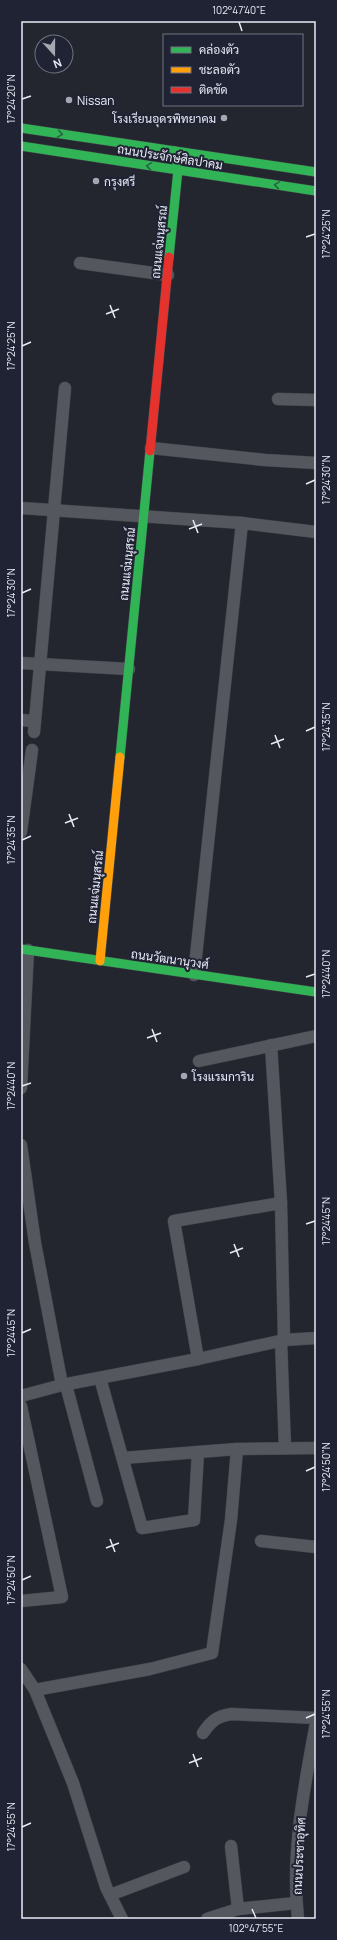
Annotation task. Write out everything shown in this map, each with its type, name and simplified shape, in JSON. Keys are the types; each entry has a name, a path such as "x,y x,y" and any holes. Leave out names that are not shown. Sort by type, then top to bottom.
{"street":[{"name":"ถนนประจักษ์ศิลปาคม","path":"21,128 316,172"},
{"name":"ถนนประจักษ์ศิลปาคม","path":"21,146 316,191"},
{"name":"ถนนแจ่มนุสรณ์","path":"100,960 178,170 175,151"},
{"path":"80,263 168,275"},
{"path":"21,720 35,727 53,509 65,388"},
{"path":"278,399 316,400"},
{"path":"151,448 265,460 316,463"},
{"path":"21,508 242,523 316,532"},
{"path":"194,975 242,523"},
{"path":"21,663 129,669"},
{"path":"21,832 24,780 32,750"},
{"path":"21,1088 24,950"},
{"name":"ถนนวัฒนานุวงศ์","path":"24,950 316,992"},
{"path":"199,1061 316,1036"},
{"path":"271,1045 281,1203 285,1448"},
{"path":"21,1145 35,1243 64,1385 97,1501"},
{"path":"198,1359 174,1221 281,1203"},
{"path":"21,1396 64,1385 198,1359 283,1340 316,1338"},
{"path":"100,1378 142,1528 194,1520 198,1452"},
{"path":"21,1406 62,1597 21,1601"},
{"path":"123,1458 237,1449 316,1448"},
{"path":"34,1690 150,1669 212,1653 227,1552 237,1449"},
{"path":"261,1541 316,1547"},
{"path":"21,1669 34,1690 75,1788 106,1887 122,1919"},
{"path":"203,1733 211,1721 232,1714 316,1718"},
{"name":"ถนนประชาอุทิศ","path":"298,1919 296,1903 298,1837 316,1723"},
{"path":"231,1846 238,1909"},
{"path":"110,1895 184,1867"},
{"path":"207,1919 238,1909 296,1903"}],"traffic: fast":[{"path":"21,128 316,172"},
{"path":"21,146 316,191"},
{"path":"169,257 178,170 175,151"},
{"path":"120,757 150,451"},
{"path":"21,949 316,992"}],"traffic: slow":[{"path":"100,961 120,757"}],"traffic: jam":[{"path":"150,451 169,257"}],"place":[{"name":"Nissan","path":"69,100"},
{"name":"โรงเรียนอุดรพิทยาคม","path":"224,118"},
{"name":"กรุงศรี","path":"96,181"},
{"name":"โรงแรมการิน","path":"184,1076"}]}
